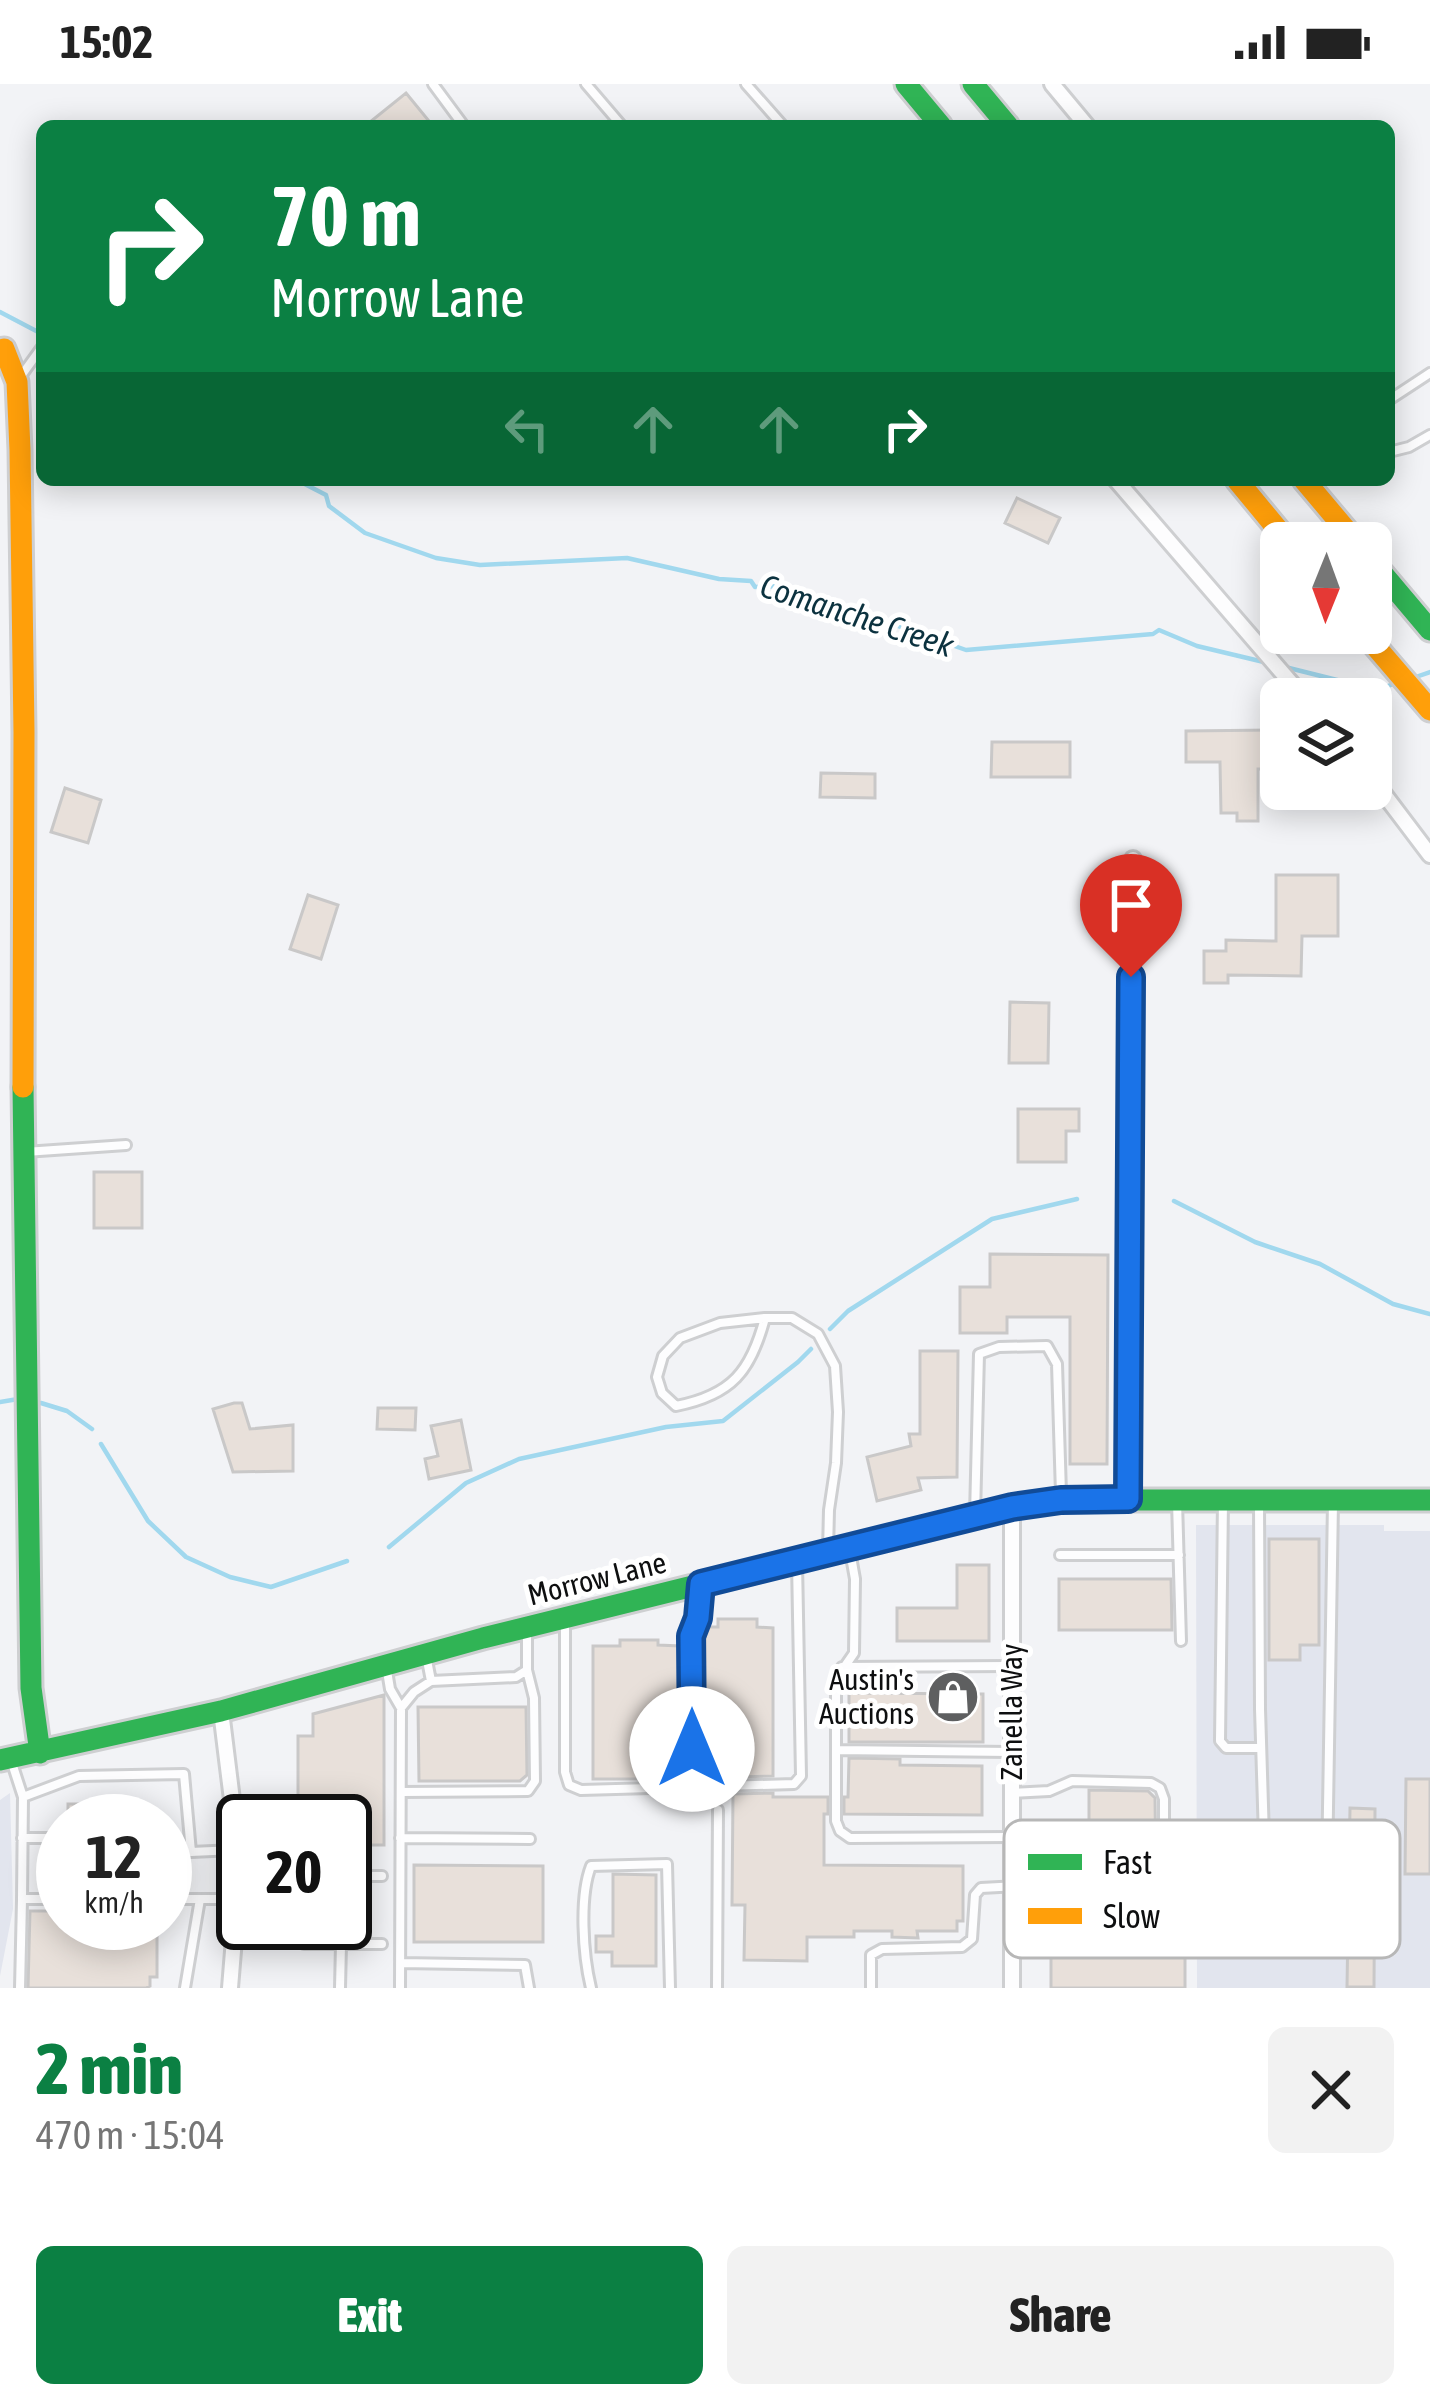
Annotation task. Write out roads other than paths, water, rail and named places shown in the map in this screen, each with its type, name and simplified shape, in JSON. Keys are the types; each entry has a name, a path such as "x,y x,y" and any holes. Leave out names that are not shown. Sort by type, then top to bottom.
{"main road":[{"path":"906,84 936,120"},
{"path":"973,84 1003,120"},
{"path":"2,348 17,382 24,732 22,1152 31,1688 40,1753"},
{"path":"1242,486 1272,522"},
{"path":"1309,486 1339,522"},
{"path":"1392,585 1430,630"},
{"path":"1382,654 1430,710"},
{"name":"Morrow Lane","path":"5,1759 220,1711 565,1618 1012,1507 1061,1500 1430,1500"}],"street":[{"path":"1052,84 1082,120"},
{"path":"1121,486 1287,678"},
{"path":"1392,805 1430,855"},
{"path":"1128,1499 1132,860"},
{"name":"Zanella Way","path":"1012,1507 1012,1820"},
{"path":"220,1711 231,1794"},
{"path":"230,1988 233,1950"}],"lane":[{"path":"434,84 460,120"},
{"path":"586,84 617,120"},
{"path":"746,84 778,120"},
{"path":"17,382 36,355"},
{"path":"1395,396 1430,373"},
{"path":"1395,450 1430,435"},
{"path":"22,1152 126,1145"},
{"path":"765,1318 756,1353 726,1389 676,1406 662,1393 657,1377 663,1356 680,1338 720,1323 765,1318 792,1318 818,1334 835,1366 836,1463 829,1510 838,1550 855,1579 854,1653 836,1679 836,1821 840,1831 850,1838 1004,1837"},
{"path":"975,1516 980,1354 999,1346 1047,1346 1058,1364 1061,1500"},
{"path":"1177,1499 1181,1641"},
{"path":"1223,1500 1220,1741 1226,1748 1261,1748"},
{"path":"1259,1500 1263,1820"},
{"path":"1328,1820 1333,1500"},
{"path":"1060,1555 1180,1555"},
{"path":"565,1618 565,1772 569,1785 581,1790 794,1784 801,1776 797,1560"},
{"path":"692,1787 691,1636 701,1584"},
{"path":"400,1792 528,1790 535,1781 535,1698 526,1670 527,1628"},
{"path":"426,1654 431,1681"},
{"path":"386,1665 390,1689 400,1708 400,1988"},
{"path":"842,1667 1011,1666"},
{"path":"400,1708 431,1681 516,1677 526,1670"},
{"path":"836,1750 1012,1752"},
{"path":"5,1759 22,1796 20,1988"},
{"path":"22,1796 79,1776 184,1774 191,1852 216,1851"},
{"path":"1012,1793 1049,1791 1072,1781 1151,1783 1160,1788 1164,1799 1164,1820"},
{"path":"717,1988 718,1810"},
{"path":"22,1838 36,1838"},
{"path":"400,1838 530,1839"},
{"path":"591,1988 585,1961 586,1879 591,1866 668,1864 670,1988"},
{"path":"372,1876 382,1876"},
{"path":"871,1988 871,1954 882,1948 962,1947 972,1939 975,1895 981,1888 1004,1886"},
{"path":"22,1899 36,1899"},
{"path":"192,1899 216,1899"},
{"path":"185,1988 200,1899"},
{"path":"372,1945 382,1945"},
{"path":"340,1988 341,1950"},
{"path":"400,1964 526,1965 529,1988"}],"waterway":[{"name":"Comanche Creek","path":"0,312 36,331"},
{"name":"Comanche Creek","path":"309,486 326,495 329,506 365,533 436,558 480,565 627,558 719,579 751,581 755,587 784,586 966,650 1159,630 1197,646 1268,663"},
{"name":"Comanche Creek","path":"1285,667 1377,690 1396,683"},
{"name":"Comanche Creek","path":"1413,678 1430,672"},
{"path":"830,1329 848,1311 992,1219 1077,1199"},
{"path":"1174,1201 1255,1242 1320,1264 1393,1304 1430,1314"},
{"path":"389,1547 466,1483 519,1459 666,1427 723,1421 811,1349"},
{"path":"0,1402 18,1399"},
{"path":"41,1403 67,1411 92,1429"},
{"path":"101,1444 148,1521 186,1557 230,1577 271,1587 347,1561"}],"place":[{"name":"Austin's Auctions","path":"953,1697"}]}
